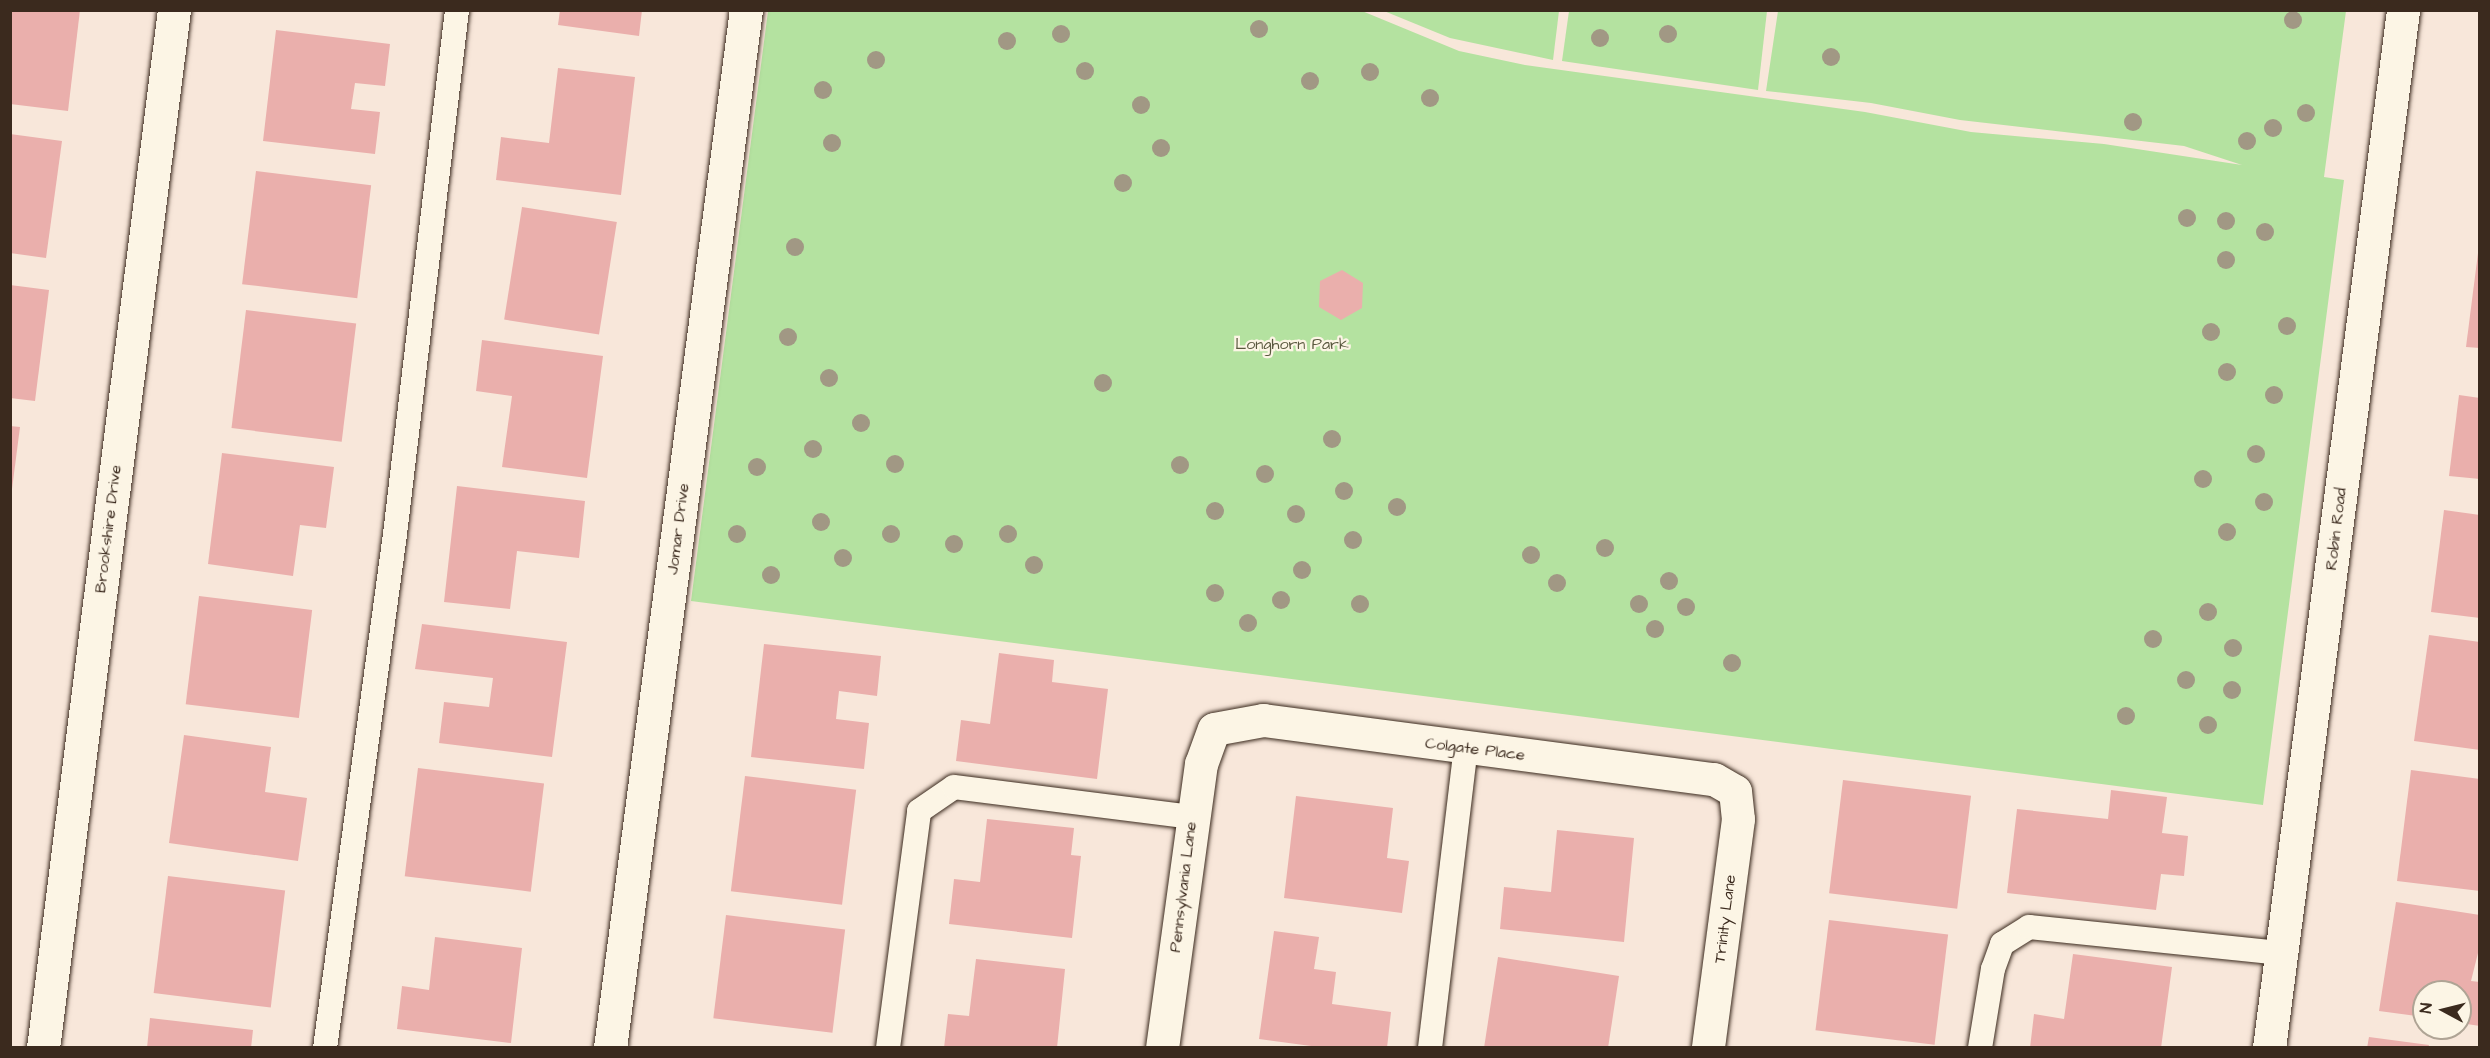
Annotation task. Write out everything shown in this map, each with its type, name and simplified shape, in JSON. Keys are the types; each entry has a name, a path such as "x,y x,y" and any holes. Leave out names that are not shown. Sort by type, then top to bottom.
{"street":[{"name":"Brookshire Drive","path":"43,1047 174,10"},
{"name":"Jomar Drive","path":"610,1047 746,10"},
{"name":"Robin Road","path":"2269,1047 2403,10"},
{"name":"Colgate Place","path":"1214,729 1263,720 1714,779 1735,791"},
{"name":"Pennsylvania Lane","path":"1162,1047 1192,817 1201,764 1214,729"},
{"name":"Trinity Lane","path":"1708,1047 1738,819 1735,791"}],"lane":[{"path":"325,1047 395,534 457,10"},
{"path":"1430,1047 1466,748"},
{"path":"888,1047 920,811 954,787 1192,817"},
{"path":"1980,1047 1993,969 2002,944 2029,927 2282,953"}],"green space":[{"name":"Longhorn Park","path":"768,11 1362,11 1459,51 1525,65 1865,112 1971,132 2104,144 2242,165 2184,146 1960,120 1871,103 1766,91 1778,11 2346,11 2324,177 2344,180 2263,805 691,601"},
{"path":"1384,11 1559,11 1553,60 1450,38"},
{"path":"1569,11 1767,11 1758,90 1562,61"}],"building":[{"path":"10,10 80,10 68,111 10,104"},
{"path":"560,10 642,10 639,36 558,25"},
{"path":"276,30 390,44 385,86 355,83 351,109 380,112 375,154 263,141"},
{"path":"558,68 635,77 621,195 496,180 501,137 549,143"},
{"path":"10,134 62,141 46,258 10,253"},
{"path":"256,171 371,185 357,298 242,284"},
{"path":"522,207 617,222 599,335 504,320"},
{"path":"2478,253 2480,253 2480,348 2466,347"},
{"path":"1342,270 1363,283 1362,308 1341,320 1319,307 1320,281"},
{"path":"10,285 49,290 35,401 10,398"},
{"path":"246,310 356,324 342,442 231,428"},
{"path":"482,340 603,356 587,478 502,467 512,396 476,391"},
{"path":"2459,395 2480,398 2480,479 2449,476"},
{"path":"10,426 20,427 12,489 10,489"},
{"path":"222,453 334,467 326,528 300,525 293,576 208,564"},
{"path":"457,486 585,501 579,558 517,551 510,609 444,602"},
{"path":"2444,510 2480,515 2480,618 2431,612"},
{"path":"199,596 312,610 299,718 186,704"},
{"path":"422,624 567,642 552,757 439,743 444,702 489,707 493,678 415,669"},
{"path":"2429,635 2480,642 2480,750 2414,741"},
{"path":"764,644 881,656 877,696 839,691 836,719 869,723 864,769 751,757"},
{"path":"999,653 1054,660 1052,682 1108,689 1097,779 956,761 961,720 990,724"},
{"path":"184,735 271,747 265,792 307,798 298,861 169,843"},
{"path":"418,768 544,783 531,892 405,876"},
{"path":"2411,770 2480,779 2480,891 2397,881"},
{"path":"745,776 856,790 842,905 731,891"},
{"path":"1843,780 1971,796 1957,909 1829,893"},
{"path":"2111,790 2167,797 2162,833 2188,836 2184,876 2161,874 2156,910 2007,893 2017,809 2108,819"},
{"path":"1296,796 1393,808 1387,858 1409,861 1402,913 1284,898"},
{"path":"987,819 1074,828 1071,855 1081,856 1072,938 949,924 954,879 980,882"},
{"path":"1557,830 1634,838 1624,942 1500,929 1504,887 1551,892"},
{"path":"168,876 285,890 271,1008 154,993"},
{"path":"2396,902 2480,915 2480,945 2471,980 2412,980 2412,1015 2379,1011"},
{"path":"726,915 845,930 832,1033 713,1018"},
{"path":"1829,920 1948,935 1935,1045 1815,1030"},
{"path":"1274,931 1319,937 1314,969 1336,972 1332,1004 1391,1012 1387,1048 1326,1048 1259,1039"},
{"path":"435,937 522,948 511,1043 397,1029 402,986 429,990"},
{"path":"2073,954 2172,967 2161,1048 2030,1048 2034,1014 2064,1019"},
{"path":"1498,957 1619,976 1608,1048 1484,1048"},
{"path":"976,959 1065,969 1057,1048 944,1048 948,1014 969,1016"},
{"path":"2472,981 2480,982 2480,1026 2472,1025"},
{"path":"150,1018 253,1030 251,1048 147,1048"},
{"path":"2369,1037 2429,1045 2428,1048 2367,1048"}]}
